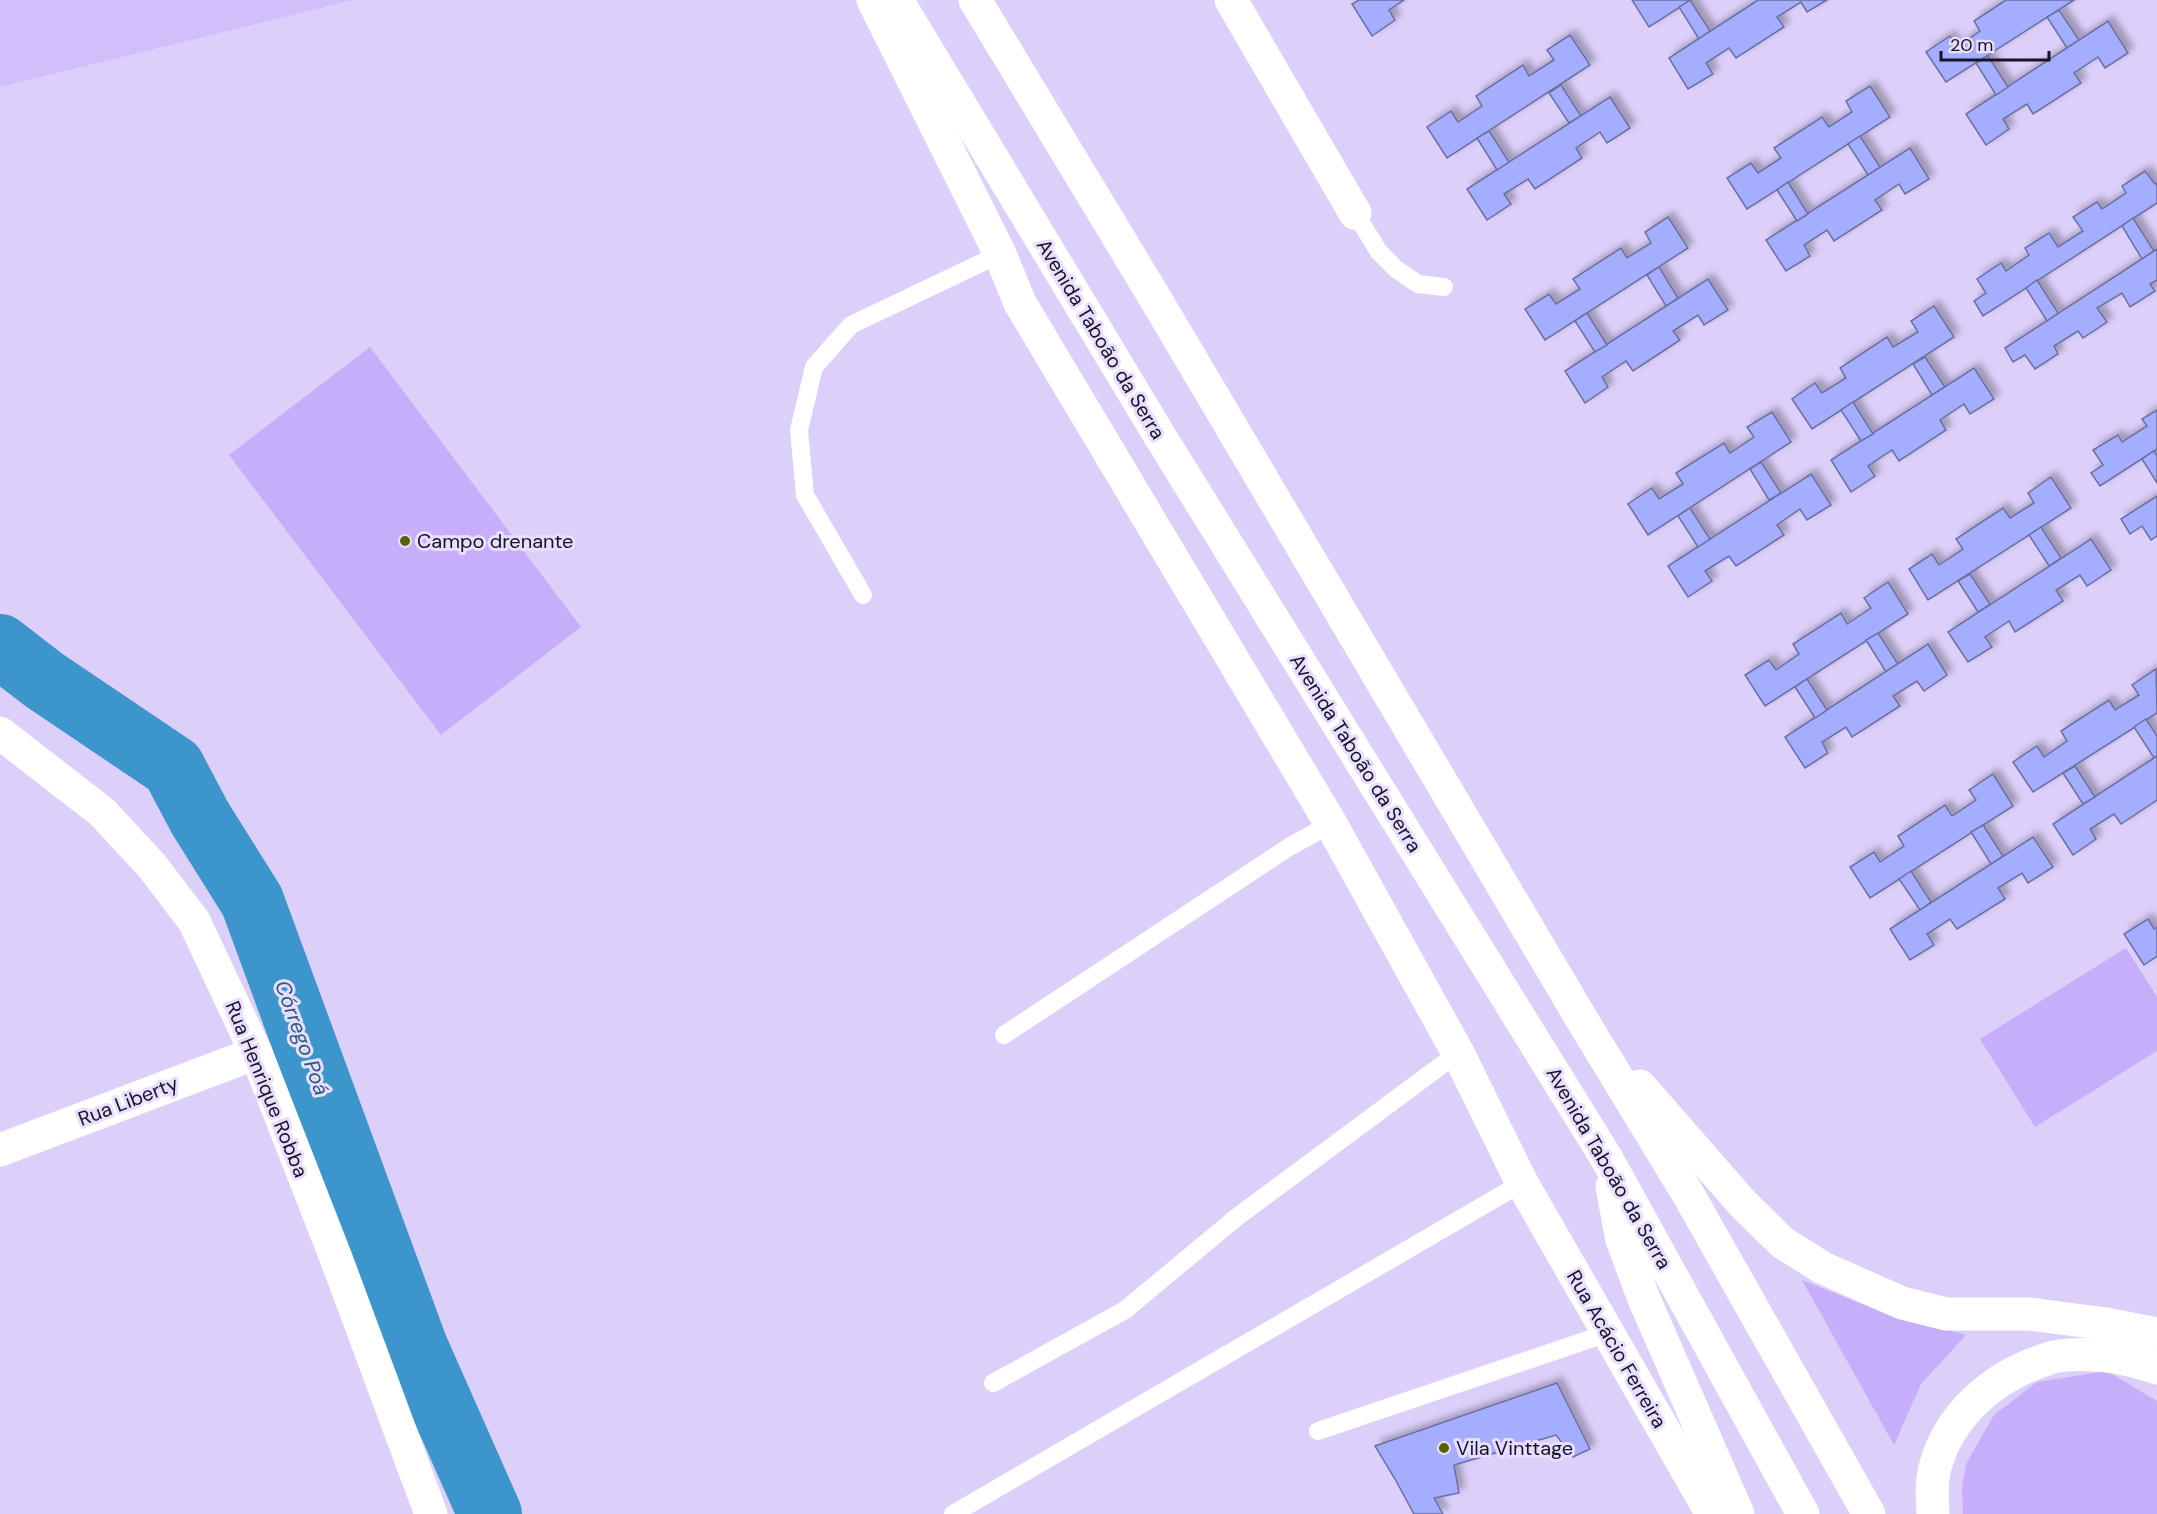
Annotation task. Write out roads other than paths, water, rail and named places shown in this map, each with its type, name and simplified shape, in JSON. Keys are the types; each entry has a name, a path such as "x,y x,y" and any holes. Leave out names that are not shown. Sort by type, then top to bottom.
{"main road":[{"name":"Rua Acácio Ferreira","path":"873,0 1000,255 1020,303 1331,824 1458,1053 1522,1183 1711,1514"},
{"name":"Avenida Taboão da Serra","path":"897,0 1158,434 1607,1159 1803,1514"},
{"path":"975,0 1162,308 1581,1018 1688,1194 1869,1514"},
{"path":"1231,0 1355,213"},
{"name":"Rua Henrique Robba","path":"0,732 102,812 152,866 194,921 256,1053 336,1258 431,1514"},
{"path":"1581,1018 1744,1205 1783,1243 1823,1268 1902,1303 1946,1314 2029,1314 2106,1324 2157,1334"},
{"name":"Rua Liberty","path":"0,1150 256,1053"},
{"path":"1607,1159 1622,1240 1644,1299 1738,1514"},
{"path":"1933,1514 1932,1484 1936,1463 1963,1413 1981,1394 2018,1370 2055,1356 2092,1355 2133,1359 2157,1368"}],"lane":[{"path":"1355,213 1379,252 1396,269 1418,284 1444,287"},
{"path":"862,595 806,495 799,430 814,367 851,325 1000,255"},
{"path":"1004,1035 1289,847 1331,824"},
{"path":"993,1383 1125,1310 1237,1217 1458,1053"},
{"path":"953,1514 1522,1183"},
{"path":"1318,1431 1608,1334"}],"waterway":[{"name":"Córrego Poá","path":"0,646 44,680 173,767 200,818 252,901 416,1347 490,1514"}],"place":[{"name":"Campo drenante","path":"405,541"},
{"name":"Vila Vinttage","path":"1444,1448"}]}
